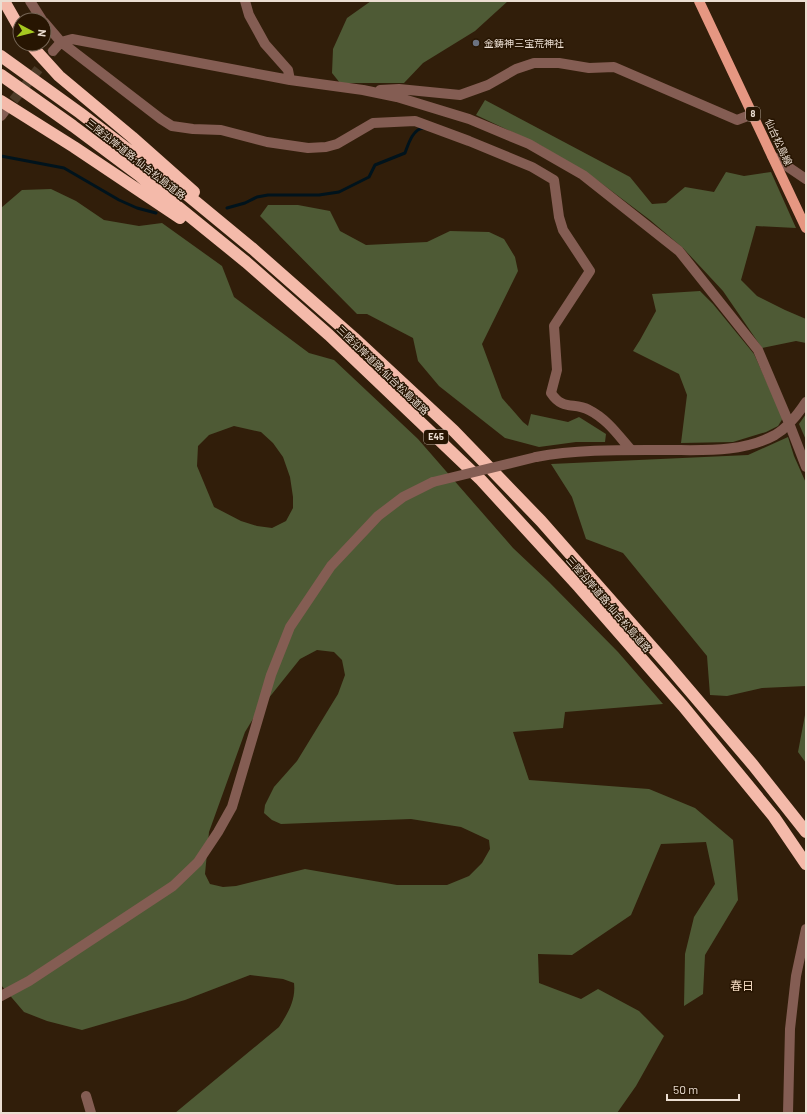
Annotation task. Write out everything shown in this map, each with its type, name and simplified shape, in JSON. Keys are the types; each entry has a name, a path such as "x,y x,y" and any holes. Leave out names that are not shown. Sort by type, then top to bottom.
{"highway":[{"path":"4,1 12,15"},
{"path":"36,52 59,76 182,180 252,249"},
{"name":"三陸沿岸道路;仙台松島道路","path":"1,56 137,155 185,193 354,338 454,431 536,516 676,675 753,765 806,832"},
{"name":"三陸沿岸道路;仙台松島道路","path":"1,75 74,126 134,171 246,262 329,335 481,480 579,587 683,706 774,817 806,864"},
{"path":"2,110 111,172 246,262"}],"main road":[{"name":"仙台松島線","path":"699,1 806,228"}],"street":[{"path":"30,1 37,12"},
{"path":"245,1 249,15 265,44 288,70 290,80"},
{"path":"52,32 61,42 160,119 172,126 193,129 221,130 267,142 308,148 326,147 337,144 373,123 415,121 532,167 554,180 559,217 563,230 590,271 554,326 557,370 551,393 555,399 563,404 588,409 610,424 631,450"},
{"path":"53,51 61,42 72,39 290,80 363,90 397,97 469,119 529,144 583,175 679,251 758,350 789,422 806,467"},
{"path":"363,90 399,89 460,95 488,85 516,69 534,63 560,63 589,68 614,66 737,120 753,114"},
{"path":"772,156 806,180"},
{"path":"1,996 29,981 172,886 198,862 218,832 232,806 271,675 290,627 331,566 378,516 403,497 433,482 548,455 631,450 699,450 742,447 776,435 806,402"},
{"path":"788,1113 790,1029 796,976 806,929"},
{"path":"86,1096 91,1113"}],"green space":[{"path":"371,1 508,1 475,31 423,63 404,83 340,83 332,73 333,49 347,18"},
{"path":"485,100 630,177 652,204 666,203 685,187 714,192 726,172 744,176 771,172 796,228 756,226 741,280 757,296 806,319 806,343 796,341 762,348 723,291 683,248 650,220 597,180 540,145 476,115"},
{"path":"51,189 76,201 104,220 139,226 162,223 222,266 234,297 309,353 334,360 418,439 513,548 618,652 663,704 565,712 563,728 513,732 529,780 649,789 695,808 733,840 738,900 705,955 703,994 684,1006 685,954 694,917 715,884 706,842 661,844 631,915 572,955 538,954 539,983 581,999 598,989 639,1011 664,1036 636,1086 617,1113 175,1113 279,1027 293,1001 294,983 283,979 250,975 185,1000 82,1030 47,1021 24,1012 1,985 1,208 22,190","holes":["234,426 261,432 273,443 283,457 290,477 293,508 286,521 272,528 257,526 241,521 214,507 197,466 198,446 209,435","317,650 334,652 342,660 345,675 338,694 297,761 274,787 265,805 264,813 272,820 281,824 411,819 461,827 489,840 490,849 482,863 469,876 447,885 397,885 305,869 236,886 223,887 210,884 205,874 209,832 245,732 256,714 300,659"]},
{"path":"268,205 298,205 330,211 340,231 366,245 427,242 450,231 489,232 504,239 515,257 518,271 482,344 502,398 528,426 531,414 568,422 579,417 606,434 605,442 576,442 539,447 505,438 439,386 418,361 413,338 367,314 357,314 260,216"},
{"path":"700,291 713,304 754,354 783,418 778,426 766,432 733,442 681,443 687,395 679,374 633,351 656,311 652,294"},
{"path":"806,414 806,440 799,424"},
{"path":"788,437 794,456 806,483 806,686 762,688 727,696 710,695 707,656 623,553 586,539 572,497 551,464 748,455"},
{"path":"806,702 806,763 798,752"}],"waterway":[{"path":"227,208 245,203 257,197 268,195 319,195 339,192 369,177 375,165 405,153 414,134 420,129 424,128"},
{"path":"1,156 64,168 119,200 137,208 156,213"}],"tunnel":[{"path":"4,112 53,51"}],"place":[{"name":"金鋳神三宝荒神社","path":"476,43"}],"district":[{"name":"春日","path":"742,986"}]}
